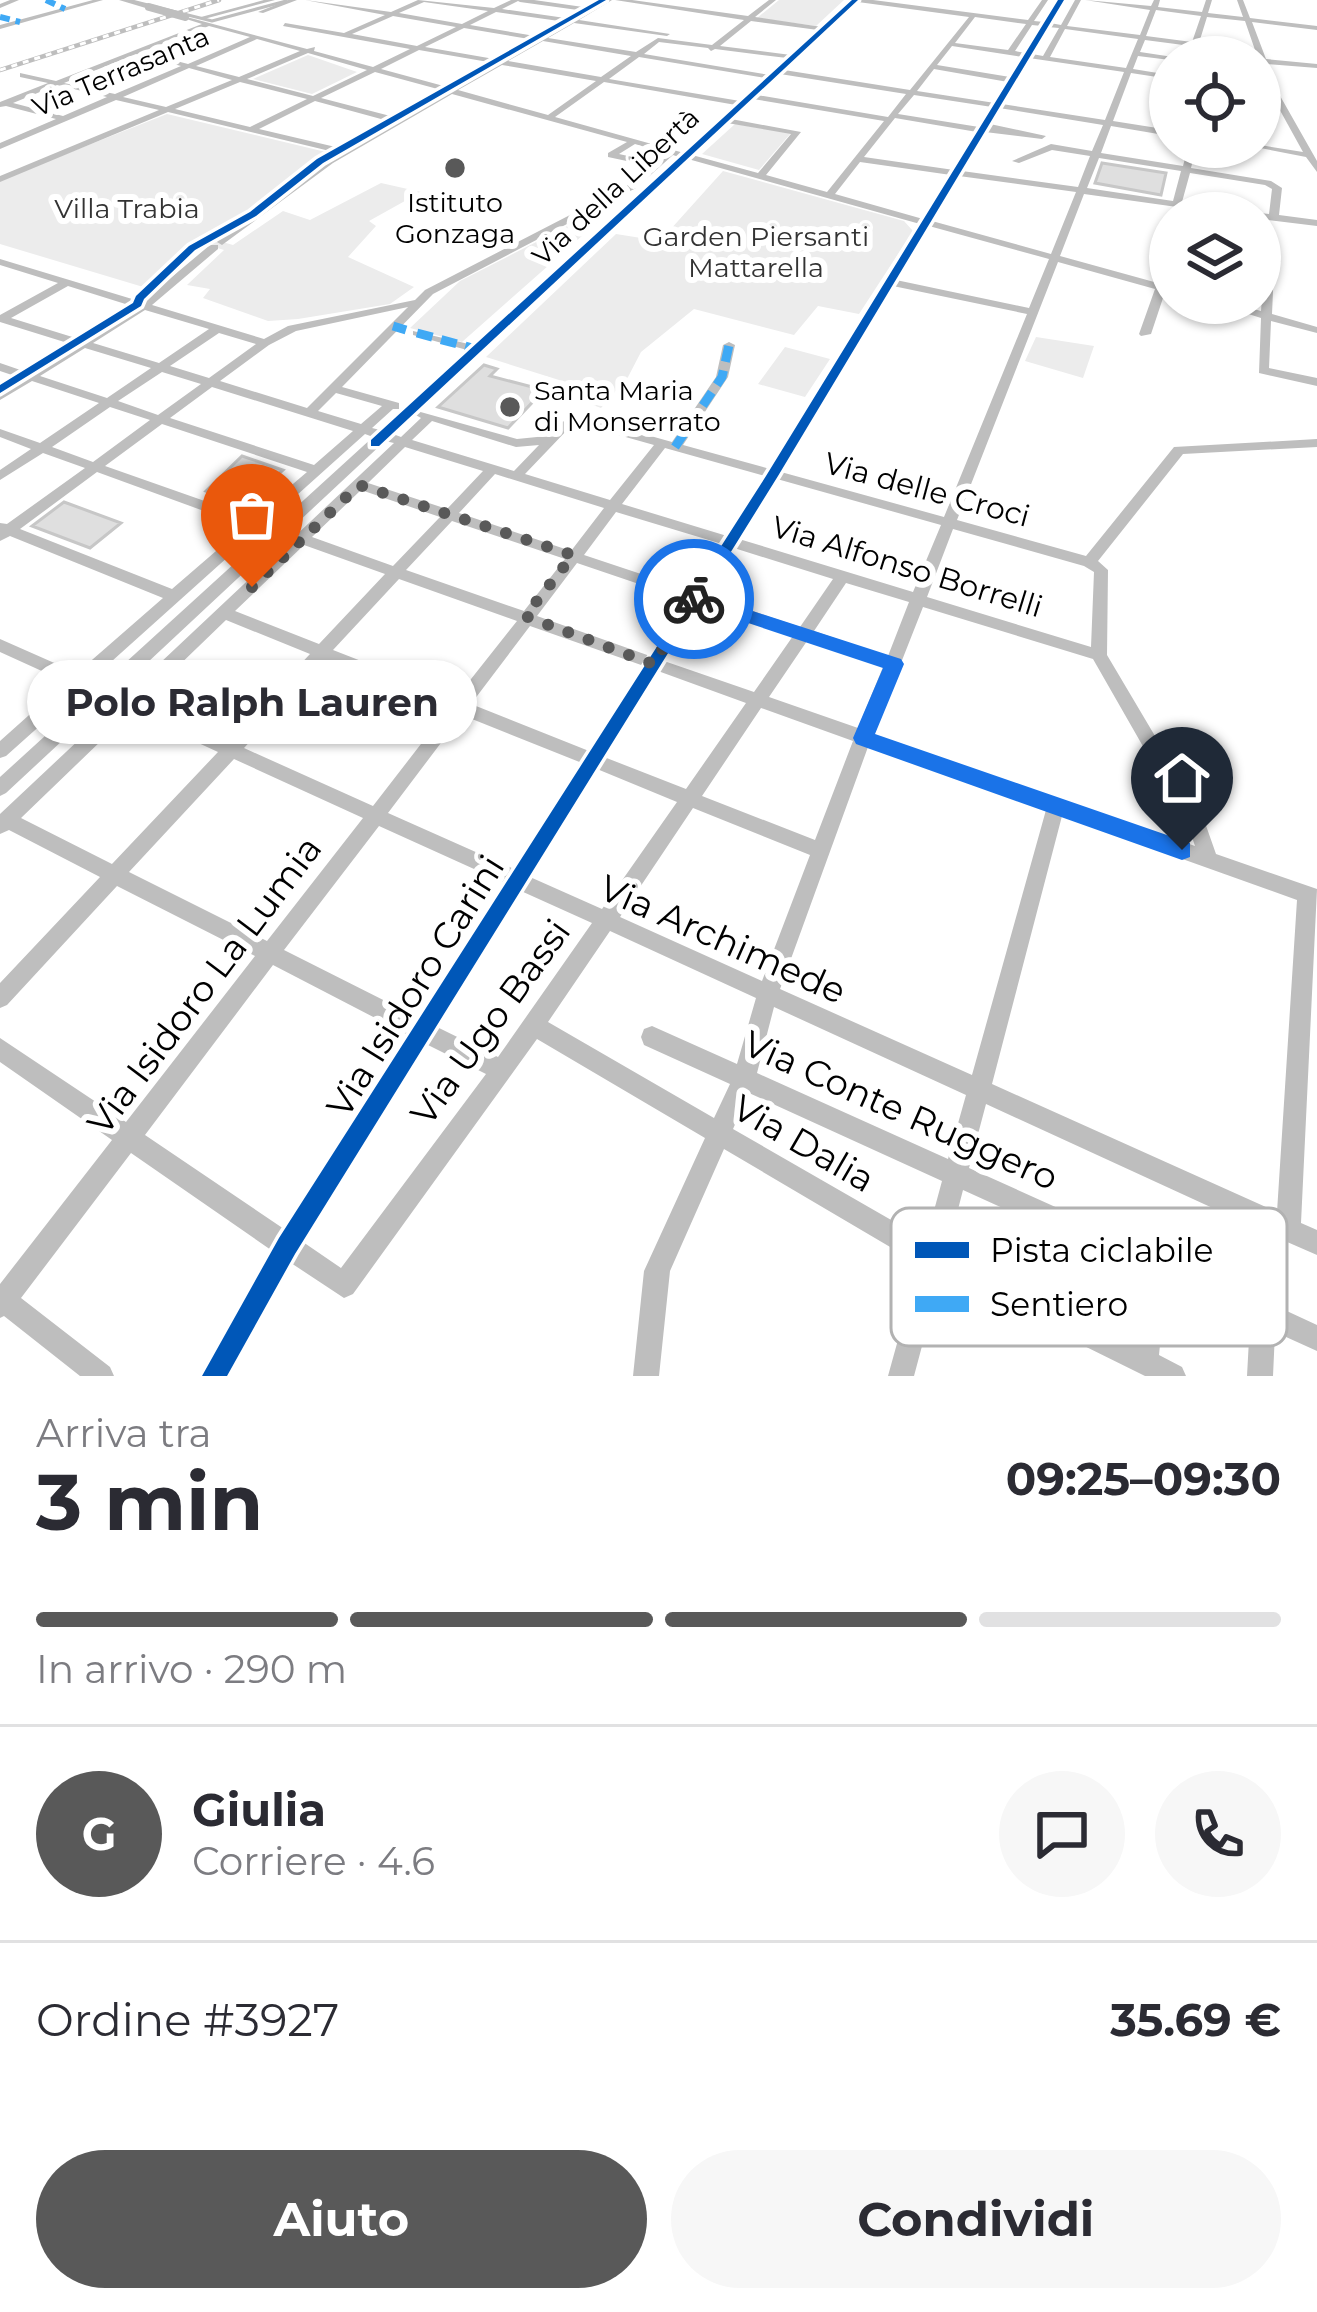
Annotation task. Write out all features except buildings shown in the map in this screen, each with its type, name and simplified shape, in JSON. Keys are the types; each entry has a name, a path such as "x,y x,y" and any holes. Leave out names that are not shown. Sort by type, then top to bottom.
{"street":[{"path":"0,6 16,0"},
{"path":"46,0 65,9"},
{"path":"0,27 100,0"},
{"path":"122,0 1149,284"},
{"path":"139,0 153,6"},
{"path":"189,16 216,17 272,0"},
{"path":"2,104 213,25 308,0 692,64 1149,130"},
{"path":"0,179 172,111 423,0 793,57"},
{"path":"252,129 518,0 591,10"},
{"path":"0,396 145,306 218,244 346,152 609,0"},
{"path":"618,0 824,29"},
{"path":"549,118 715,0"},
{"path":"692,64 773,0"},
{"path":"829,195 978,9 968,5 960,14 857,0"},
{"name":"Via della Libertà","path":"0,788 410,411 679,153 725,120 857,0"},
{"path":"1010,53 1046,0"},
{"name":"Via Isidoro Carini","path":"214,1376 287,1246 772,476 1059,0"},
{"path":"1045,58 1078,0"},
{"path":"1088,0 1155,4 1317,28"},
{"path":"1197,36 1208,0 1241,2 1255,36"},
{"path":"316,11 337,2"},
{"path":"516,55 534,55 562,43 631,2"},
{"path":"646,1376 657,1271 743,1078 767,995 863,738 952,525 1155,4"},
{"path":"974,15 1149,39"},
{"path":"0,17 20,22"},
{"name":"Via Terrasanta","path":"1,144 301,18"},
{"path":"285,25 603,80 1042,136 981,129"},
{"path":"951,44 1149,74"},
{"path":"135,52 400,122"},
{"path":"1136,54 1149,56"},
{"path":"1281,61 1317,66"},
{"path":"80,64 95,68"},
{"path":"932,67 1010,80"},
{"path":"23,75 346,152"},
{"path":"2,104 64,118"},
{"path":"1281,105 1317,169"},
{"path":"725,120 797,132 760,176"},
{"path":"635,141 611,155 657,165"},
{"path":"1016,161 1051,147 1245,179 1277,188 1277,192"},
{"path":"1281,150 1308,154"},
{"path":"3,530 292,328 417,302 472,267 633,186 679,153"},
{"path":"860,159 1149,201"},
{"path":"1245,179 1247,168"},
{"path":"1180,192 1186,169"},
{"path":"1281,219 1317,223"},
{"path":"0,262 266,343"},
{"path":"0,319 80,275"},
{"path":"891,282 1034,312"},
{"path":"310,412 332,388 405,330 417,302"},
{"path":"352,317 476,349"},
{"name":"Via Alfonso Borrelli","path":"0,319 1099,655"},
{"path":"1281,320 1317,330"},
{"path":"1145,334 1149,324"},
{"path":"1265,324 1263,370 1317,382"},
{"path":"0,476 218,328"},
{"name":"Via Isidoro La Lumia","path":"1,1301 525,616 722,377 729,345"},
{"path":"0,367 315,470"},
{"path":"332,388 410,411"},
{"path":"0,751 390,405"},
{"name":"Via delle Croci","path":"410,411 532,445 549,440 565,425 583,421 1089,562"},
{"path":"429,417 3,823 502,1072"},
{"path":"435,450 460,426"},
{"path":"0,433 255,524"},
{"path":"473,462 497,437"},
{"path":"517,476 549,440"},
{"path":"1209,860 1196,823 1099,655 1101,570 1089,562 1179,450 1317,443"},
{"path":"0,998 493,468"},
{"path":"359,485 894,664"},
{"path":"3,530 174,596"},
{"path":"302,539 1312,896 1280,1208"},
{"name":"Via Ugo Bassi","path":"287,1246 344,1285 502,1072 844,575"},
{"path":"224,614 821,851"},
{"name":"Via Archimede","path":"0,645 1240,1208"},
{"path":"947,1208 1056,806"},
{"name":"Via Dalia","path":"534,1026 891,1234"},
{"name":"Via Conte Ruggero","path":"652,1037 1031,1208"},
{"path":"0,1049 287,1246"},
{"name":"Via Archimede","path":"1287,1229 1317,1243"},
{"path":"1,1301 101,1376"},
{"name":"Via Conte Ruggero","path":"1287,1324 1317,1338"},
{"path":"901,1376 909,1346"},
{"name":"Via Dalia","path":"1112,1346 1173,1376"},
{"path":"1145,1362 1147,1346"},
{"path":"1260,1376 1261,1346"}],"green space":[{"path":"779,0 844,0 816,26 757,18"},
{"path":"308,55 357,72 312,94 253,79"},
{"name":"Villa Trabia","path":"167,114 330,153 208,238 233,245 283,211 310,220 381,183 421,192 369,221 376,226 348,257 414,287 390,304 268,321 203,298 210,289 187,285 224,250 198,242 150,289 0,244 0,180"},
{"path":"735,124 791,133 759,170 702,154"},
{"name":"Garden Piersanti Mattarella","path":"723,171 904,221 913,231 859,314 818,306 794,335 694,309 641,352 628,377 601,408 582,401 588,395 556,385 559,380 486,357 616,234 660,241"},
{"path":"587,216 600,220 462,342 410,328 460,281"},
{"path":"1036,337 1094,346 1083,378 1025,361"},
{"path":"785,347 830,359 805,397 758,384"}],"tram line":[{"path":"128,0 212,21 286,1"}],"railway":[{"path":"0,70 219,0"}],"marked path":[{"path":"46,0 65,9"},
{"path":"0,17 20,22"},
{"path":"393,326 406,330"},
{"path":"417,333 476,349"},
{"path":"675,447 722,377 729,345"}],"cycle path":[{"path":"0,390 138,304 192,248 253,214 320,161 603,0"},
{"path":"375,443 855,0"},
{"path":"214,1376 287,1246 772,476 1061,0"}],"way so far":[{"path":"252,587 359,485 573,555 525,616 653,664 694,599"}],"place":[{"name":"Istituto Gonzaga","path":"455,168"},
{"name":"Santa Maria di Monserrato","path":"510,407"},
{"name":"Polo Ralph Lauren","path":"252,587"}],"route":[{"path":"694,599 894,664 863,738 1182,850"}]}
